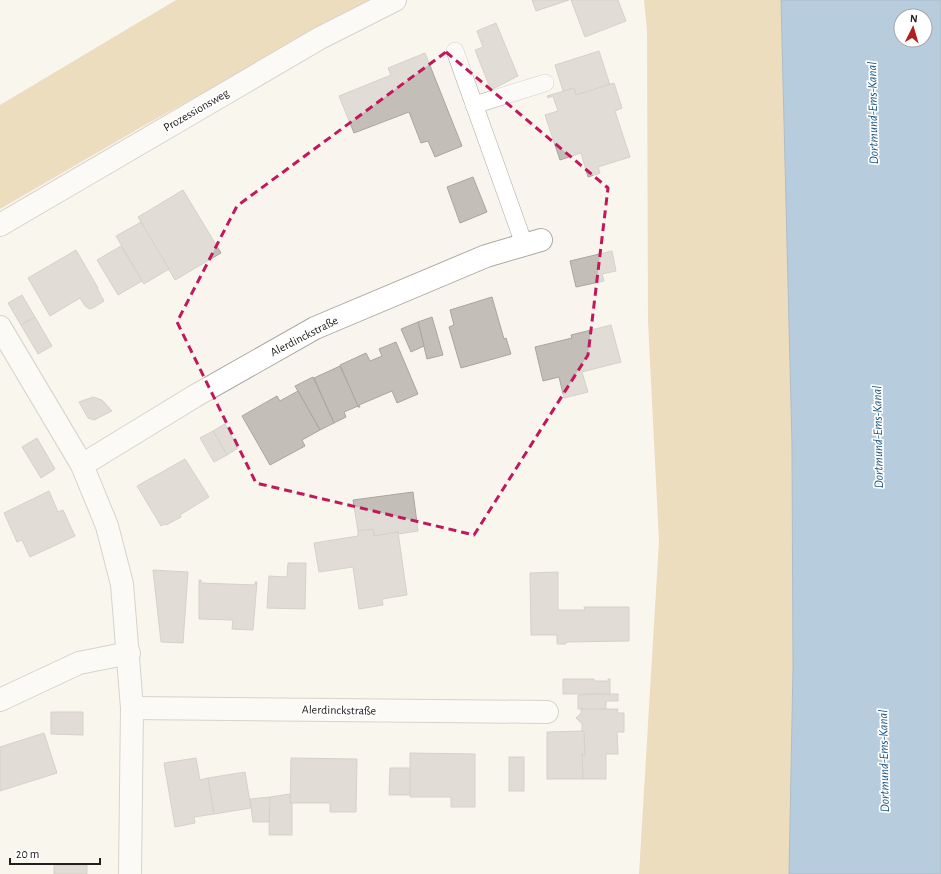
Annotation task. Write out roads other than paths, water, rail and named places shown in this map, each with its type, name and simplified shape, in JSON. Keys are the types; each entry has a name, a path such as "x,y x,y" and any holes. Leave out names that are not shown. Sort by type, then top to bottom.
{"street":[{"name":"Prozessionsweg","path":"0,225 320,38 395,0"},
{"name":"Alerdinckstraße","path":"82,465 195,396 315,328 486,256 532,242"},
{"path":"0,327 82,465 107,526 122,584 129,653 132,708 130,874"},
{"path":"0,700 79,663 129,653"},
{"name":"Alerdinckstraße","path":"132,708 547,712"}],"lane":[{"path":"455,51 474,105 532,242"},
{"path":"474,105 545,83"}],"water":[{"name":"Dortmund-Ems-Kanal","path":"781,0 941,0 941,874 789,874 793,668 792,445"}]}
